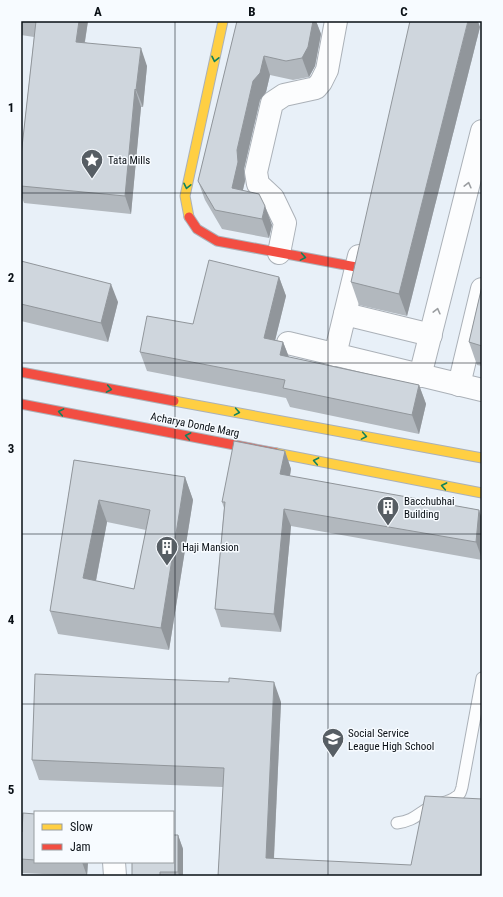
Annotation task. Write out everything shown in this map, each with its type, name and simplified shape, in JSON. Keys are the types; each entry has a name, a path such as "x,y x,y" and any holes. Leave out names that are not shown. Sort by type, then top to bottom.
{"main road":[{"path":"223,21 185,196 186,210 193,226 202,235 217,241 356,267"},
{"name":"Acharya Donde Marg","path":"24,371 482,458"},
{"name":"Acharya Donde Marg","path":"21,404 482,493"}],"street":[{"path":"279,253 285,224 273,198 258,184 256,172 272,104 284,95 316,88 322,82 327,70 336,21"},
{"path":"420,376 482,131"},
{"path":"335,355 363,236"},
{"path":"459,385 482,289"},
{"path":"345,314 431,335"},
{"path":"288,343 482,390"},
{"path":"114,863 115,876"}],"lane":[{"path":"397,823 412,820 434,805 450,801 458,796 462,787 482,678"}],"building":[{"path":"36,21 79,21 76,42 141,48 136,90 135,89 125,196 21,186 21,156"},
{"path":"237,21 313,21 308,47 302,58 286,61 264,56 260,73 253,81 237,150 238,162 232,188 259,194 265,206 262,219 215,210 198,181"},
{"path":"410,21 468,21 399,294 351,282"},
{"path":"209,260 279,277 264,338 283,342 280,355 419,385 412,415 283,388 285,380 140,352 147,316 193,324"},
{"path":"21,261 111,284 101,323 21,304"},
{"path":"482,286 482,346 469,342"},
{"path":"234,441 285,451 280,474 479,510 476,542 284,509 274,614 215,609 225,502 222,502"},
{"path":"74,460 185,477 161,628 50,611","holes":["99,500 150,510 134,589 83,578"]},
{"path":"35,674 229,682 229,678 274,682 266,858 411,865 425,796 482,799 482,876 218,876 224,768 32,760"},
{"path":"23,813 34,814 34,860 21,859"},
{"path":"174,835 178,835 178,872 160,872 160,876 132,876 132,863 174,863"}],"traffic: slow":[{"path":"189,217 185,196 223,21"},
{"path":"174,401 482,458"},
{"path":"276,453 482,493"}],"traffic: jam":[{"path":"189,217 197,229 217,241 356,267"},
{"path":"21,372 174,401"},
{"path":"21,404 276,453"}],"place":[{"name":"Tata Mills","path":"92,180"},
{"name":"Bacchubhai Building","path":"388,526"},
{"name":"Haji Mansion","path":"167,566"},
{"name":"Social Service League High School","path":"333,758"}]}
